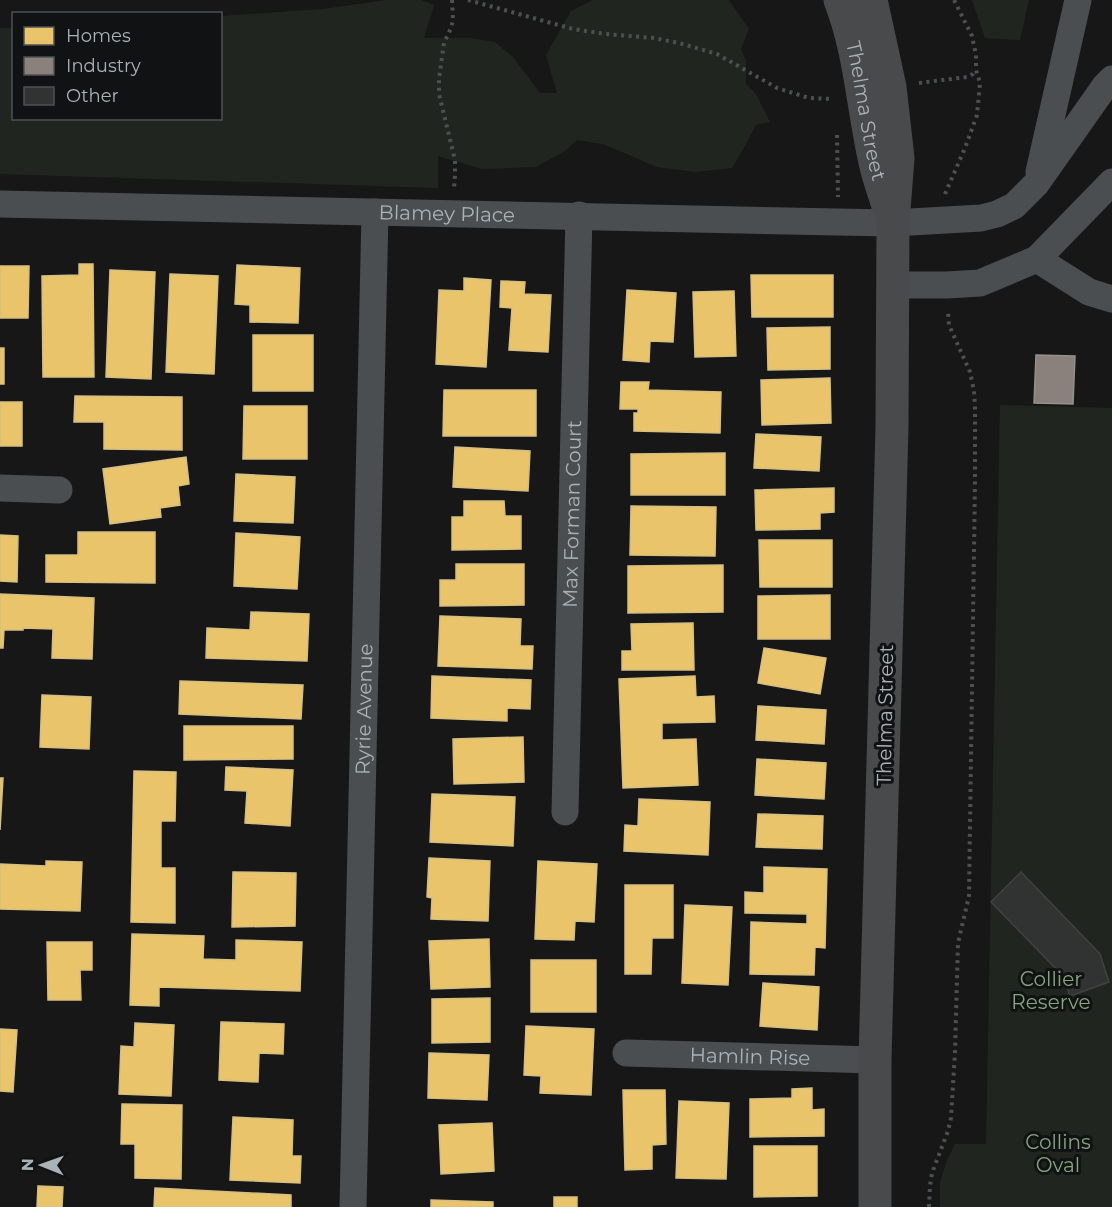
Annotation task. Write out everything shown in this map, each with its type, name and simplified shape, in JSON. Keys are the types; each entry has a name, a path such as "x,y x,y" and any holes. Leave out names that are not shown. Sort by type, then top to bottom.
{"main road":[{"name":"Thelma Street","path":"840,0 876,90 898,158 893,223 892,426 875,1060 875,1207"},
{"name":"Thelma Street","path":"871,0 876,90"}],"street":[{"path":"1036,184 1078,0"},
{"name":"Blamey Place","path":"0,204 893,223 981,218 1014,206 1036,184 1105,86 1112,80"},
{"path":"892,285 980,283 1037,259 1112,182"},
{"name":"Ryrie Avenue","path":"353,1207 375,212"},
{"name":"Max Forman Court","path":"565,812 579,216"},
{"path":"1037,259 1089,292 1112,299"},
{"path":"0,488 59,490"},
{"name":"Hamlin Rise","path":"626,1053 875,1060"}],"path":[{"path":"452,0 453,20 444,43 439,94 455,160 452,197"},
{"path":"468,0 573,29 679,43 717,54 777,88 809,98 832,100 876,90 967,77 976,70"},
{"path":"943,221 942,205 946,191 977,115 980,83 972,36 954,0"},
{"path":"929,1207 932,1173 951,1118 958,943 969,896 975,406 970,372 949,325 947,285"}],"green space":[{"path":"386,0 421,0 434,5 424,38 470,38 495,42 513,57 540,93 557,93 546,55 571,11 593,0 729,0 749,29 741,49 746,61 746,84 756,94 770,122 756,125 732,168 695,172 657,167 603,144 577,140 565,151 536,167 482,169 438,156 438,188 0,174 0,28 12,28 12,120 222,120 222,16 323,9"},
{"path":"972,0 1029,0 1020,40 985,38"},
{"name":"Collier Reserve","path":"1000,405 1112,408 1112,1207 940,1207 940,1182 955,1144 986,1144"}],"building: Homes":[{"path":"79,264 93,264 94,377 43,377 42,276 79,275"},
{"path":"237,265 300,268 298,323 250,322 250,305 235,304"},
{"path":"0,266 29,266 28,318 0,318"},
{"path":"110,270 155,272 151,379 106,377"},
{"path":"170,274 218,276 214,374 166,372"},
{"path":"751,275 833,275 833,317 752,317"},
{"path":"464,278 491,280 486,367 436,364 439,290 464,291"},
{"path":"501,281 525,282 524,294 551,295 548,352 509,350 512,308 500,307"},
{"path":"627,290 676,293 673,342 650,341 649,362 623,360"},
{"path":"734,291 736,356 695,357 693,292"},
{"path":"830,327 830,369 768,370 767,328"},
{"path":"253,335 313,335 313,391 253,391"},
{"path":"0,348 4,348 4,384 0,384"},
{"path":"830,378 831,423 762,425 761,380"},
{"path":"621,382 649,382 648,390 721,392 720,433 634,431 634,413 638,413 638,409 620,409"},
{"path":"444,390 536,390 536,436 443,436"},
{"path":"75,396 182,397 182,450 104,449 104,422 74,422"},
{"path":"0,402 22,402 22,446 0,446"},
{"path":"244,406 307,406 307,459 243,459"},
{"path":"756,434 821,437 819,471 754,468"},
{"path":"455,447 530,451 528,491 453,487"},
{"path":"725,453 725,495 631,495 631,454"},
{"path":"186,457 189,484 178,486 180,505 160,508 161,517 110,524 103,469"},
{"path":"236,474 295,477 293,523 234,521"},
{"path":"834,488 834,512 820,513 820,529 756,530 755,490"},
{"path":"464,501 504,501 505,516 521,516 521,549 452,550 452,517 464,517"},
{"path":"631,506 716,507 715,556 630,555"},
{"path":"78,532 155,532 155,583 46,582 46,555 78,555"},
{"path":"236,533 300,537 297,589 234,586"},
{"path":"0,535 18,536 17,582 0,581"},
{"path":"759,540 832,540 832,587 760,587"},
{"path":"456,564 524,564 524,605 440,606 440,580 456,580"},
{"path":"723,565 723,612 628,613 628,566"},
{"path":"0,594 94,598 92,659 52,658 53,629 4,630 3,648 0,648"},
{"path":"830,595 830,639 758,639 758,596"},
{"path":"251,612 309,614 307,661 206,658 207,628 250,630"},
{"path":"440,616 521,619 520,646 533,646 532,669 438,666"},
{"path":"693,623 694,670 622,670 622,651 632,651 631,624"},
{"path":"764,648 826,658 820,694 758,683"},
{"path":"432,676 531,680 530,709 507,708 507,721 431,718"},
{"path":"695,676 696,697 714,696 715,722 662,723 662,740 696,739 698,785 623,788 619,679"},
{"path":"180,681 303,685 301,719 179,714"},
{"path":"42,695 91,697 89,749 40,747"},
{"path":"758,706 826,710 824,744 756,740"},
{"path":"184,726 293,726 293,759 184,760"},
{"path":"523,737 524,782 454,784 453,739"},
{"path":"757,759 826,763 824,799 755,795"},
{"path":"226,767 293,770 290,826 245,823 247,791 225,790"},
{"path":"134,771 176,772 175,821 161,821 161,868 175,868 175,923 131,922"},
{"path":"0,778 3,778 0,830"},
{"path":"432,794 515,797 513,846 430,842"},
{"path":"639,799 710,802 708,855 624,851 625,825 638,826"},
{"path":"758,814 823,816 822,849 756,847"},
{"path":"429,858 490,861 488,921 431,919 432,898 427,897"},
{"path":"46,861 82,862 80,911 0,909 0,864 46,866"},
{"path":"538,861 597,864 594,922 575,921 574,940 535,939"},
{"path":"764,867 827,869 825,948 815,947 814,975 750,974 751,922 807,924 807,914 745,913 745,892 764,893"},
{"path":"233,872 296,873 295,926 232,927"},
{"path":"625,885 673,885 673,938 652,938 651,974 625,974"},
{"path":"685,905 732,907 728,985 682,983"},
{"path":"132,934 204,936 203,959 236,960 236,940 302,942 300,991 159,987 159,1006 130,1005"},
{"path":"489,939 490,987 431,989 429,941"},
{"path":"47,942 92,942 92,970 80,970 81,1000 48,1000"},
{"path":"531,960 596,960 596,1012 531,1012"},
{"path":"763,983 819,987 817,1030 760,1026"},
{"path":"490,998 490,1042 432,1043 432,999"},
{"path":"221,1022 284,1024 283,1054 259,1053 258,1082 219,1080"},
{"path":"135,1023 174,1025 171,1096 119,1094 121,1046 134,1047"},
{"path":"526,1026 594,1029 591,1095 540,1093 541,1076 524,1075"},
{"path":"0,1029 17,1030 13,1092 0,1091"},
{"path":"429,1053 489,1055 487,1100 428,1098"},
{"path":"812,1088 812,1110 824,1109 824,1136 750,1137 750,1099 792,1098 792,1089"},
{"path":"623,1090 665,1090 666,1144 652,1145 652,1169 625,1170"},
{"path":"679,1101 729,1103 726,1179 676,1178"},
{"path":"122,1104 182,1105 181,1179 135,1178 135,1144 121,1144"},
{"path":"233,1117 293,1120 292,1156 301,1156 300,1183 230,1180"},
{"path":"492,1123 494,1171 441,1174 439,1125"},
{"path":"754,1146 817,1146 817,1196 754,1197"},
{"path":"38,1186 63,1187 62,1207 37,1207"},
{"path":"155,1188 291,1195 291,1207 154,1207"},
{"path":"554,1197 577,1197 577,1207 554,1207"},
{"path":"431,1200 493,1202 493,1207 431,1207"}],"building: Industry":[{"path":"1036,355 1075,356 1073,404 1034,403"}],"building: Other":[{"path":"1021,872 1100,954 1109,982 1070,996 1063,976 991,902"}],"park label":[{"name":"Collins Oval","path":"1058,1154"}]}
